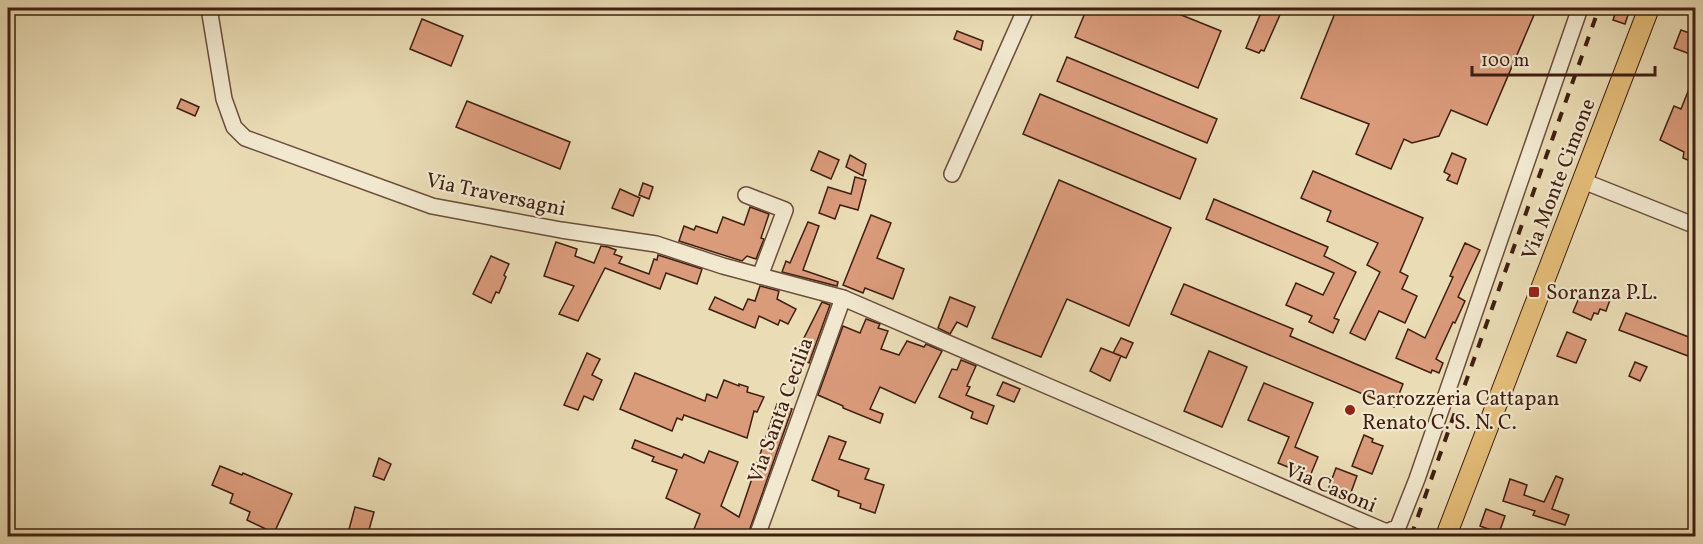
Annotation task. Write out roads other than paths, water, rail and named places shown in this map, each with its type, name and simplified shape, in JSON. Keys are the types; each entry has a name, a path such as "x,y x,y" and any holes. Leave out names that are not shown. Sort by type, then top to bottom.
{"main road":[{"name":"Via Monte Cimone","path":"1446,537 1649,8"}],"street":[{"name":"Via Traversagni","path":"209,8 224,99 234,127 245,138 432,206 561,230 656,244 723,266 843,298"},
{"path":"952,174 1026,8"},
{"name":"Via Casoni","path":"843,298 1306,499 1389,531 1401,522 1417,479 1580,8"},
{"path":"1583,181 1695,226"},
{"path":"746,195 785,210 760,276"},
{"name":"Via Santa Cecilia","path":"757,537 843,298"}],"railway":[{"path":"1411,536 1599,8"}],"place":[{"name":"Soranza P.L.","path":"1534,292"},
{"name":"Carrozzeria Cattapan Renato C. S. N. C.","path":"1350,410"}]}
